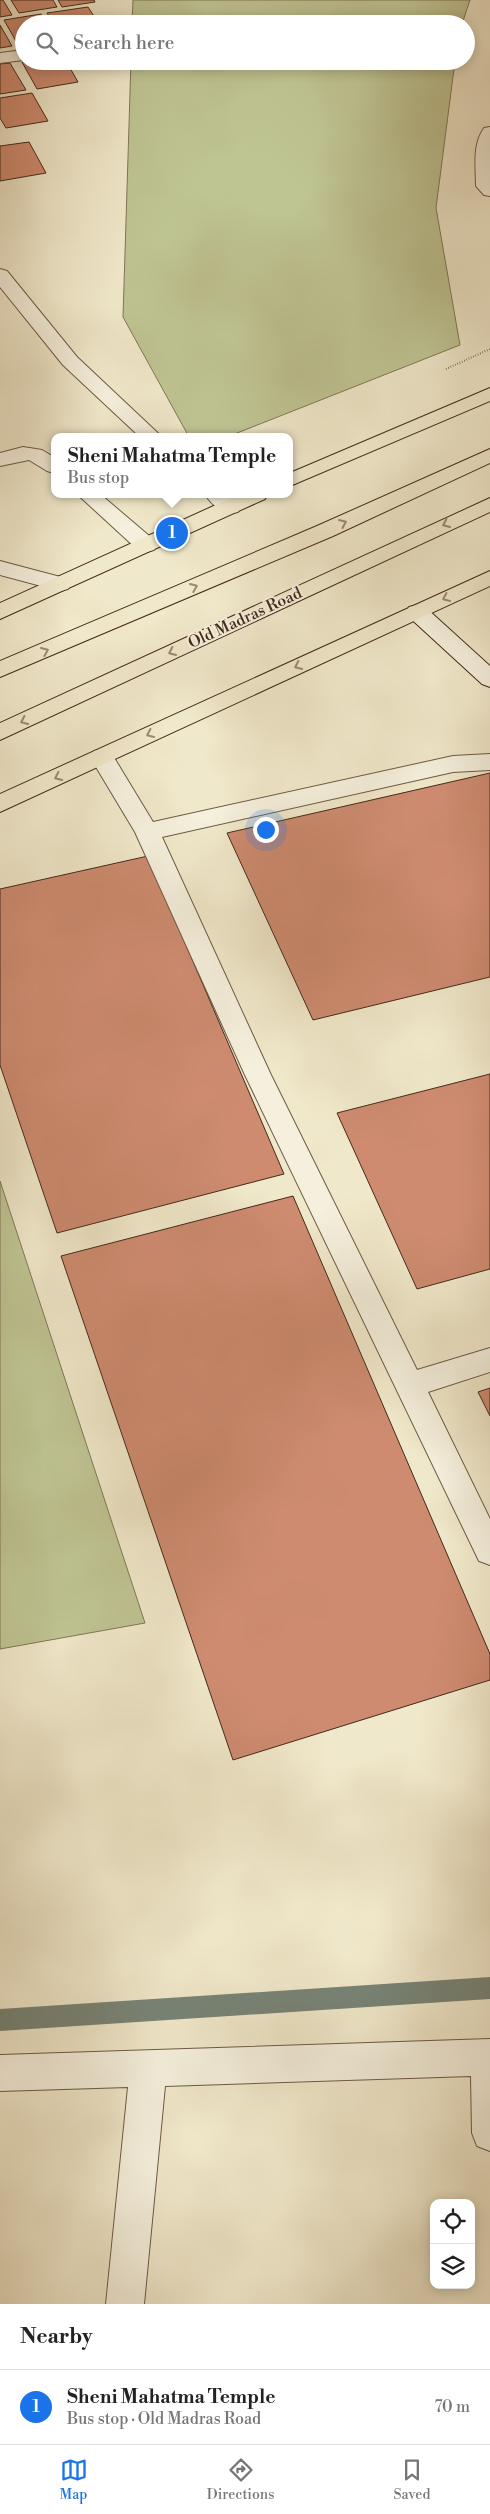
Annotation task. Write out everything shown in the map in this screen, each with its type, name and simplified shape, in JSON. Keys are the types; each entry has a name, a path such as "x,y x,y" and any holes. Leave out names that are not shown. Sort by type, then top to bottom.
{"main road":[{"path":"293,479 490,394"},
{"path":"0,670 332,528 490,455"},
{"path":"0,612 146,545 222,501 237,498"},
{"name":"Old Madras Road","path":"0,732 490,504"},
{"path":"0,804 490,578"}],"street":[{"path":"0,58 15,56"},
{"path":"490,132 485,147 484,186 490,191"},
{"path":"0,275 70,361 148,433"},
{"path":"0,460 26,454 40,454 51,463"},
{"path":"92,498 146,545"},
{"path":"0,568 60,584"},
{"path":"417,612 490,679"},
{"path":"102,757 147,832 258,1075 411,1385 490,1551"},
{"path":"147,832 453,764 490,762"},
{"path":"411,1385 490,1360"},
{"path":"0,2073 489,2057 490,2133"},
{"path":"125,2304 148,2068"}],"path":[{"path":"446,368 490,349"}],"green space":[{"path":"133,0 470,0 465,15 132,15"},
{"path":"131,70 454,70 436,208 460,345 237,433 187,433 123,317"},
{"path":"0,1181 145,1623 0,1649"}],"building":[{"path":"0,0 3,0 12,15 0,17"},
{"path":"11,0 53,0 57,7 19,13"},
{"path":"58,0 94,0 95,2 62,7"},
{"path":"88,7 93,15 48,15 47,13"},
{"path":"15,18 15,39 4,20"},
{"path":"0,25 12,46 0,48"},
{"path":"10,63 26,90 0,94 0,64"},
{"path":"26,70 71,70 78,82 37,89"},
{"path":"32,93 48,121 6,128 0,118 0,98"},
{"path":"29,142 46,173 0,181 0,146"},
{"path":"490,773 490,977 313,1020 227,833"},
{"path":"148,856 284,1174 57,1233 0,1065 0,889"},
{"path":"490,1074 490,1269 417,1289 337,1113"},
{"path":"293,1196 490,1654 490,1680 233,1760 61,1256"},
{"path":"490,1388 490,1416 478,1392"}],"waterway":[{"path":"0,2020 490,1988"}],"place":[{"name":"Sheni Mahatma Temple","path":"172,533"}]}
